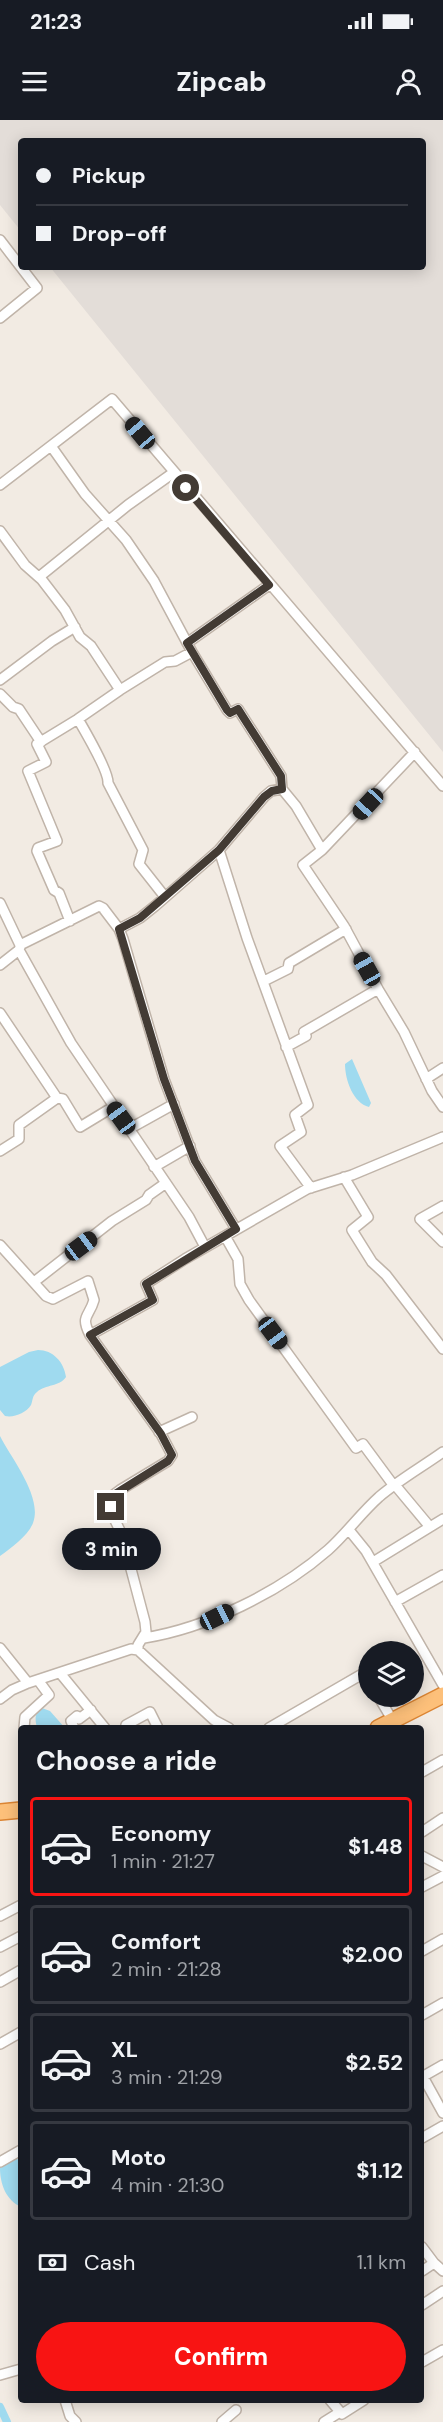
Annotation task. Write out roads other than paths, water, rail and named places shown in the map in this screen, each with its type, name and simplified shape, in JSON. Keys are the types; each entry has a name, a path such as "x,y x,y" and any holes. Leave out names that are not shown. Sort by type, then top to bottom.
{"highway":[{"path":"384,1725 443,1695"},
{"path":"0,1812 18,1810"}],"street":[{"path":"0,240 18,263"},
{"path":"0,318 37,288 23,270"},
{"path":"0,485 112,399 443,786"},
{"path":"51,446 108,522 126,540 154,581 227,710 230,713 238,709 281,776 282,789 296,806 322,850"},
{"path":"39,577 173,472"},
{"path":"0,531 25,565 39,577 64,610 80,637 91,646 120,690"},
{"path":"70,921 37,849 57,841 28,771 46,762 37,746 165,662 175,661 269,585"},
{"path":"0,680 52,641 75,627"},
{"path":"0,694 13,707 19,709 41,742"},
{"path":"78,719 97,751 109,777 108,783 143,850 139,864 165,897"},
{"path":"415,752 322,850 303,865 346,929 443,1107"},
{"path":"119,929 140,918 165,897 219,850 264,797 272,791 282,789"},
{"path":"219,850 308,1106 295,1115 301,1132 280,1146 311,1188"},
{"path":"0,903 19,948 71,1043 189,1217 205,1247"},
{"path":"0,965 19,948 99,906 103,908 119,929 174,1104 195,1161 236,1229"},
{"path":"264,981 288,969 289,963 346,929"},
{"path":"286,1047 306,1036 304,1032 378,989"},
{"path":"0,1013 57,1098"},
{"path":"426,1079 443,1068"},
{"path":"0,1151 19,1139 19,1125 57,1098 63,1099 80,1127 113,1107"},
{"path":"129,1129 174,1104"},
{"path":"90,1335 153,1300 146,1284 236,1229 311,1188 344,1178 443,1137"},
{"path":"154,1167 190,1146"},
{"path":"344,1178 368,1217 352,1230 372,1262 386,1275 443,1349"},
{"path":"34,1282 112,1221 146,1200 149,1195 166,1183"},
{"path":"443,1206 420,1219 443,1242"},
{"path":"225,1236 238,1259 240,1284 249,1300 356,1448 363,1444 430,1527"},
{"path":"0,1245 46,1296 53,1299 88,1281 94,1300 84,1318 90,1335 159,1432 172,1455 168,1461 112,1496 111,1501 113,1516 122,1535 140,1599 146,1632 138,1645 138,1650"},
{"path":"159,1432 192,1417"},
{"path":"144,1638 195,1626 238,1607 300,1572 328,1550 378,1498 443,1452"},
{"path":"372,1563 443,1519"},
{"path":"349,1530 372,1563 443,1685"},
{"path":"395,1602 443,1575"},
{"path":"0,1648 49,1695 25,1717 24,1725"},
{"path":"0,1699 12,1690 33,1681 124,1651 138,1650 213,1720 223,1725"},
{"path":"60,1673 103,1725"},
{"path":"274,1725 358,1676"},
{"path":"385,1707 393,1721"},
{"path":"73,1725 71,1720 77,1716 79,1719 91,1710"},
{"path":"126,1725 150,1712 156,1725"},
{"path":"424,1771 443,1760"},
{"path":"424,1831 443,1818"},
{"path":"424,1858 443,1867"},
{"path":"424,1886 443,1876"},
{"path":"0,1916 18,1907"},
{"path":"0,1947 18,1938"},
{"path":"424,1950 443,1939"},
{"path":"0,1982 18,1972"},
{"path":"424,2014 443,2003"},
{"path":"0,2044 18,2034"},
{"path":"424,2075 443,2065"},
{"path":"424,2080 443,2113"},
{"path":"424,2137 443,2126"},
{"path":"0,2162 18,2152"},
{"path":"424,2250 443,2271"},
{"path":"424,2269 433,2262"},
{"path":"424,2304 443,2291"},
{"path":"424,2361 443,2350"},
{"path":"0,2375 18,2370"},
{"path":"66,2403 70,2416 76,2422"},
{"path":"332,2403 340,2412"},
{"path":"324,2422 359,2403"},
{"path":"222,2422 236,2410"}],"water":[{"path":"352,1059 371,1103 369,1107 358,1101 348,1084 345,1064"},
{"path":"38,1350 48,1352 57,1358 63,1366 66,1377 37,1392 29,1408 23,1413 16,1416 5,1416 0,1410 0,1367 29,1352"},
{"path":"0,1436 30,1490 35,1513 33,1523 27,1533 0,1556"},
{"path":"42,1708 50,1711 62,1725 36,1725 38,1712"},
{"path":"15,2158 18,2160 18,2205 11,2200 3,2186 0,2168"}],"waterway":[{"path":"0,2407 7,2422"}]}
